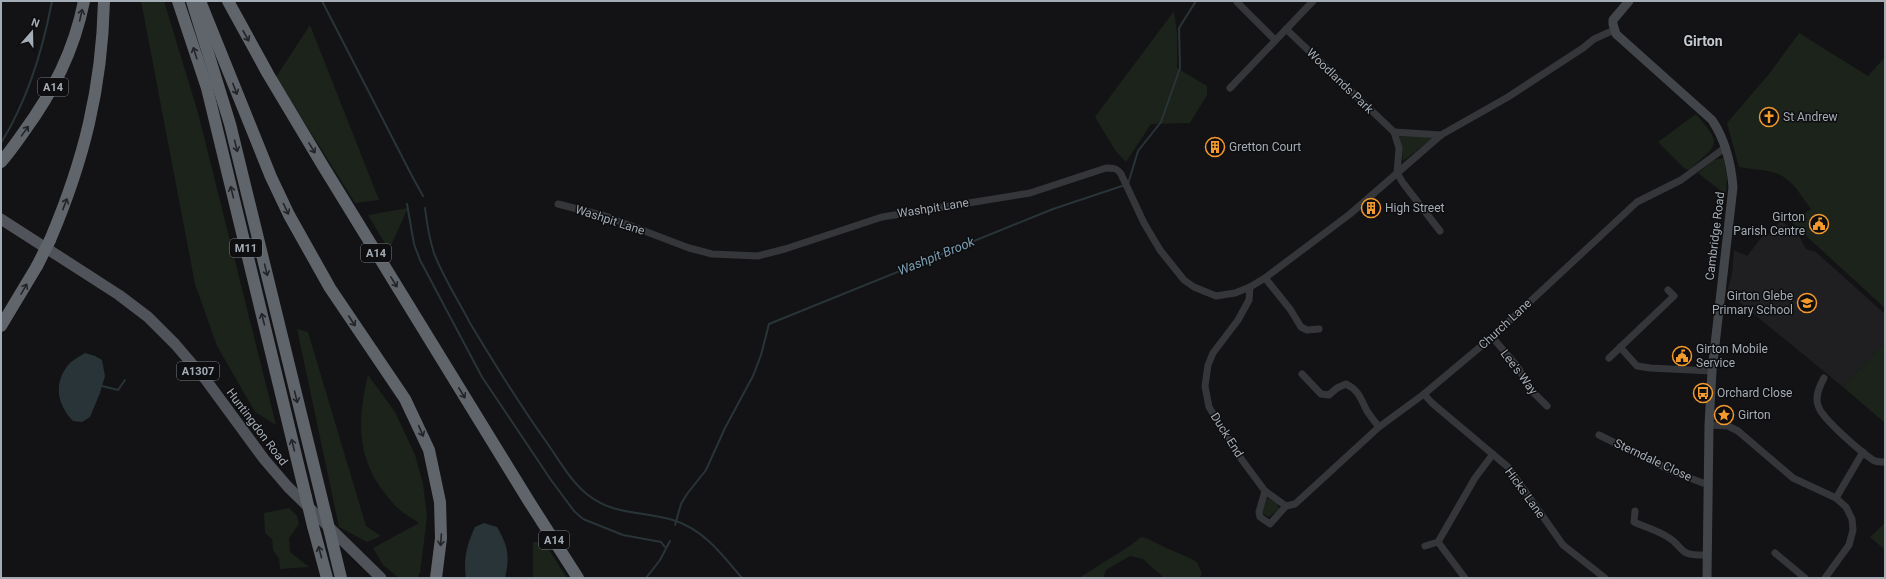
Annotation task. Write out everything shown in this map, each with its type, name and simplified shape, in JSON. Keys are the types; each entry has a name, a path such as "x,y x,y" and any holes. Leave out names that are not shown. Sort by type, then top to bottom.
{"highway":[{"name":"A14","path":"1,162 26,129 59,77 80,18 84,1"},
{"path":"1,326 37,266 50,240 76,172 94,103 100,67 104,1"},
{"name":"M11","path":"178,1 207,88 313,526 327,578"},
{"name":"M11","path":"192,1 230,124 341,578"},
{"path":"200,1 271,177 289,215 330,288 405,399 427,444 435,474 440,502 441,538 436,578"},
{"name":"A14","path":"228,1 268,74 323,166 530,503 578,578"}],"main road":[{"name":"Huntingdon Road","path":"1,219 120,295 148,317 175,344 206,380 264,459 288,487 381,578"},
{"name":"Huntingdon Road","path":"1,226 12,227"}],"street":[{"path":"1230,88 1312,1"},
{"path":"1250,287 1265,278 1350,214 1441,135 1508,97 1583,48 1594,39 1614,30 1613,24 1615,16 1629,1"},
{"path":"1231,8 1238,2 1275,40"},
{"name":"Woodlands Park","path":"1286,30 1394,132"},
{"name":"Cambridge Road","path":"1614,30 1616,34 1712,120 1719,130 1726,147 1733,187 1712,371 1709,425 1707,578"},
{"path":"1440,231 1403,184 1397,174 1399,148 1394,132 1441,135"},
{"name":"Church Lane","path":"1265,491 1259,512 1260,517 1270,524 1286,506 1295,504 1379,427 1424,394 1492,337 1637,202 1681,180 1726,147"},
{"name":"Washpit Lane","path":"558,204 606,216 689,248 712,254 758,256 785,249 882,217 1030,193 1106,168 1112,168 1118,170 1144,223 1160,250 1184,280 1194,287 1216,296 1235,293 1250,287"},
{"path":"1265,278 1290,309 1301,327 1308,330 1319,329"},
{"name":"Duck End","path":"1250,287 1249,300 1238,320 1213,353 1208,365 1205,386 1209,407 1242,460 1265,491 1286,506"},
{"path":"1609,358 1674,296 1668,290"},
{"name":"Lee's Way","path":"1492,337 1518,367 1528,387 1547,406"},
{"path":"1620,347 1637,366 1712,371"},
{"path":"1302,374 1321,394 1329,395 1337,388 1346,384 1353,388 1362,398 1367,411 1379,427"},
{"path":"1824,378 1817,394 1818,407 1827,419 1863,452 1875,461 1885,462"},
{"name":"Hicks Lane","path":"1424,394 1432,403 1508,467 1563,545 1605,578"},
{"path":"1709,425 1728,426 1738,431 1794,478 1836,498 1846,507 1852,519 1853,530 1849,545 1825,578"},
{"name":"Sterndale Close","path":"1599,435 1674,472 1703,483 1708,483"},
{"path":"1836,498 1863,452"},
{"path":"1425,546 1438,542 1475,478 1493,454"},
{"path":"1635,511 1634,522 1671,539 1683,552 1690,555 1707,555"},
{"path":"1438,542 1465,578"},
{"path":"1776,553 1805,578"}],"shaded area":[{"path":"141,1 164,1 198,113 276,425 255,412 217,346 195,284"},
{"path":"1174,11 1177,33 1177,68 1207,86 1207,95 1190,123 1151,124 1126,162 1115,150 1095,117"},
{"path":"310,25 379,200 355,203 276,77"},
{"path":"1799,33 1868,76 1885,57 1885,308 1792,223 1811,209 1793,184 1775,173 1739,167 1727,123 1769,74"},
{"path":"1696,114 1711,132 1714,139 1714,144 1712,149 1689,170 1685,169 1658,142"},
{"path":"1399,135 1434,137 1403,161"},
{"path":"1724,158 1727,176 1726,195 1698,173 1714,160"},
{"path":"408,208 389,250 368,215"},
{"name":"Girton Glebe Primary School","path":"1781,220 1799,236 1806,249 1816,252 1885,314 1885,342 1843,387 1727,292 1732,274 1734,250 1747,256 1765,233 1769,235"},
{"path":"297,329 308,332 366,526 381,536 367,542 339,527"},
{"path":"1885,342 1885,423 1843,387"},
{"path":"85,353 102,360 105,376 90,417 82,422 73,421 63,408 60,401 59,386 64,371 69,364"},
{"path":"368,375 395,412 415,455 423,484 427,517 420,573 417,578 399,578 383,565 373,548 419,523 401,511 392,502 380,487 366,458 362,442 361,426 364,393"},
{"path":"1267,498 1277,503 1279,509 1269,517 1262,513"},
{"path":"289,508 297,516 299,524 289,538 290,552 309,567 280,569 279,558 273,550 272,539 265,533 264,513"},
{"path":"484,523 497,527 504,540 508,557 505,578 466,578 465,558 470,539 475,527"},
{"path":"1885,523 1885,550 1870,537"},
{"path":"1141,537 1197,562 1202,574 1199,578 1164,578 1143,559 1130,556 1106,570 1103,578 1079,578 1131,545"},
{"path":"533,542 544,542 567,578 533,578"}],"waterway":[{"path":"1,143 19,110 33,74 44,38 52,1"},
{"path":"322,1 423,196"},
{"name":"Washpit Brook","path":"675,525 681,504 706,470 725,428 753,376 761,355 769,324 1053,209 1128,184 1138,151 1161,122 1180,68 1179,28 1196,1"},
{"path":"407,204 414,244 420,260 482,377 551,480 574,511 583,519 623,535 661,542 665,547"},
{"path":"425,208 428,231 434,253 470,323 525,411 576,483 588,495 609,507 664,518 686,525 713,545 742,578"},
{"path":"102,386 118,390 125,380"},
{"name":"Washpit Brook","path":"646,578 660,560 670,541"}],"place":[{"name":"St Andrew","path":"1769,117"},
{"name":"Gretton Court","path":"1215,147"},
{"name":"High Street","path":"1371,208"},
{"name":"Girton Parish Centre","path":"1819,224"},
{"name":"Girton Glebe Primary School","path":"1807,303"},
{"name":"Girton Mobile Service","path":"1682,356"},
{"name":"Orchard Close","path":"1703,393"},
{"name":"Girton","path":"1724,415"}],"district":[{"name":"Girton","path":"1703,41"}]}
